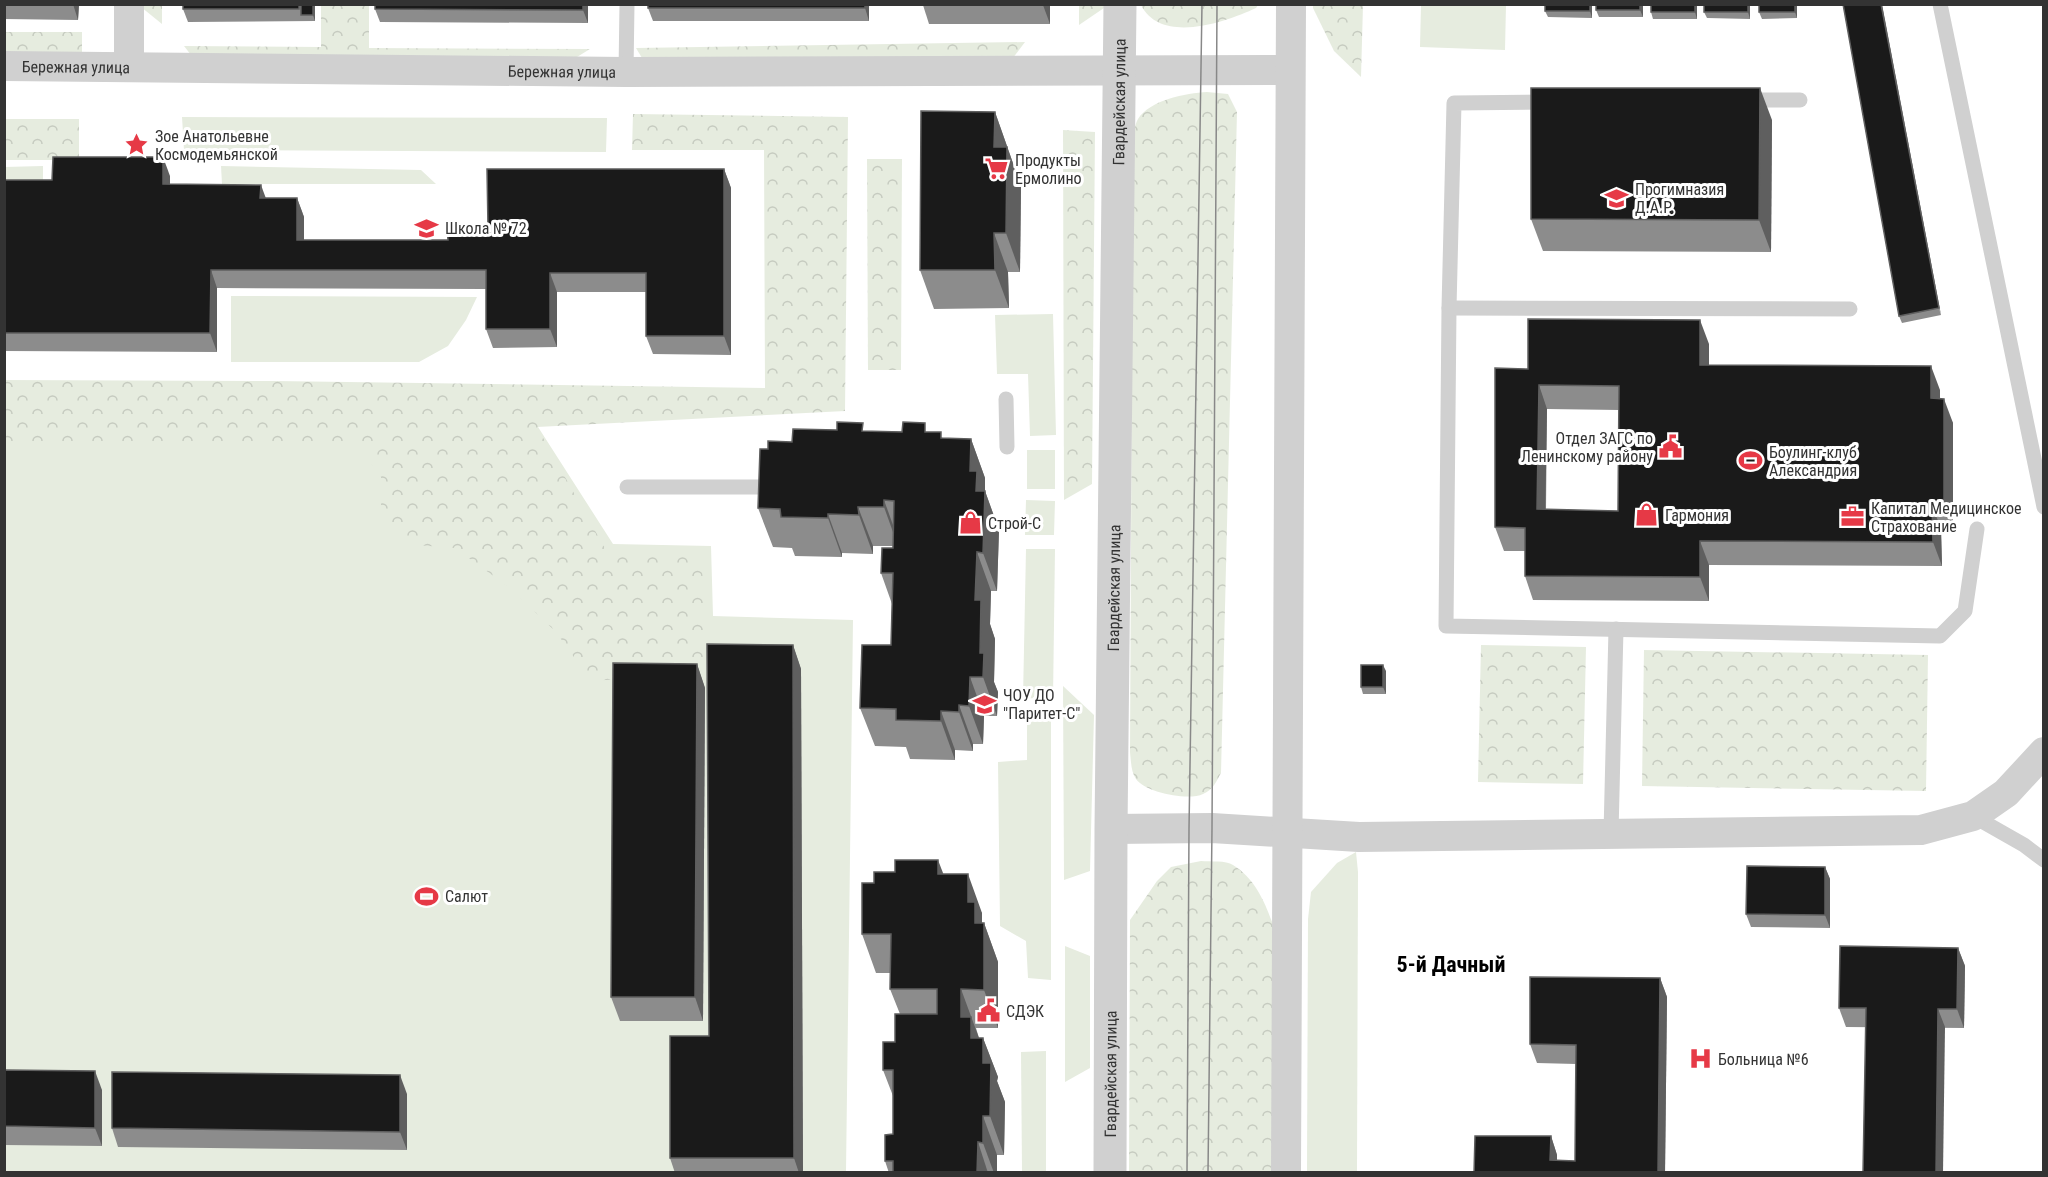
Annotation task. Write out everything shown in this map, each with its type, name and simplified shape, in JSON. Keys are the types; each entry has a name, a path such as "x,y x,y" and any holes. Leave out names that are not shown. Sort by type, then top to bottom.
{"street":[{"path":"129,4 129,66"},
{"name":"Гвардейская улица","path":"1110,1173 1111,829 1120,4"},
{"path":"1286,1173 1291,4"},
{"name":"Бережная улица","path":"4,66 626,72 1290,70"},
{"path":"1111,829 1212,828 1359,837 1921,830 1973,816 2006,793 2043,752"}],"lane":[{"path":"626,72 627,4"},
{"path":"1940,4 2043,507"},
{"path":"1728,100 1800,100"},
{"path":"1561,102 1454,103 1449,308 1446,626 1940,636 1965,611 1977,529"},
{"path":"1449,308 1850,309"},
{"path":"1006,399 1006,447"},
{"path":"627,487 764,487"},
{"path":"1611,833 1616,629"},
{"path":"1973,816 2024,845 2043,860"}],"green space":[{"path":"369,4 369,48 590,49 577,57 195,60 184,46 321,47 321,5"},
{"path":"141,5 162,5 162,24 141,7"},
{"path":"1079,5 1104,5 1104,8 1079,25"},
{"path":"1141,5 1258,5 1243,14 1212,24 1178,27 1163,24 1150,17"},
{"path":"1313,5 1363,5 1361,77 1334,51"},
{"path":"1421,5 1506,5 1505,50 1420,47"},
{"path":"5,32 82,32 82,61 5,59"},
{"path":"1025,42 1010,62 642,58 636,48"},
{"path":"1207,92 1228,94 1237,112 1221,773 1209,790 1197,796 1188,797 1158,792 1141,784 1133,773 1130,752 1133,137 1138,119 1151,107 1179,96"},
{"path":"633,114 848,117 845,411 537,427 607,552 702,551 705,673 591,681 556,632 510,588 455,548 403,544 381,523 381,477 361,449 5,443 5,380 275,381 765,388 764,150 632,150"},
{"path":"182,117 607,118 606,152 184,150"},
{"path":"4,119 79,119 79,160 5,160"},
{"path":"1063,130 1095,132 1092,484 1064,500"},
{"path":"867,159 902,159 901,370 868,370"},
{"path":"43,166 43,184 5,185 4,167"},
{"path":"221,166 421,170 436,184 222,184"},
{"path":"231,296 477,297 466,320 448,346 419,362 231,362"},
{"path":"1053,314 1056,435 1030,436 1028,374 997,374 995,315"},
{"name":"Салют","path":"5,408 531,416 613,544 711,546 713,616 853,620 846,1172 5,1172"},
{"path":"1027,450 1055,450 1055,489 1027,489"},
{"path":"1026,500 1055,501 1054,535 1025,535"},
{"path":"1026,549 1055,549 1053,699 1023,698"},
{"path":"1481,645 1586,647 1583,784 1478,782"},
{"path":"1644,650 1928,655 1926,791 1642,786"},
{"path":"1063,686 1094,715 1090,871 1064,880"},
{"path":"1027,720 1051,720 1051,980 1028,978 1026,941 1000,926 998,762 1027,760"},
{"path":"1356,852 1358,872 1357,1172 1307,1172 1308,919 1311,892 1337,863"},
{"path":"1201,861 1226,862 1242,871 1261,896 1277,936 1276,1172 1129,1172 1130,920 1157,881 1171,867"},
{"path":"1065,946 1090,956 1090,1068 1065,1082"},
{"path":"1046,1051 1046,1172 1022,1172 1021,1052"}],"building":[{"path":"183,4 299,4 299,9 183,9"},
{"path":"301,4 313,4 313,15 301,15"},
{"path":"375,4 583,4 583,10 375,9"},
{"path":"648,4 865,4 865,8 648,8"},
{"path":"1043,4 1043,5 923,5"},
{"path":"1545,4 1590,4 1590,11 1545,11"},
{"path":"1596,4 1640,4 1640,10 1596,10"},
{"path":"1651,4 1695,4 1695,12 1651,12"},
{"path":"1704,4 1748,4 1748,12 1704,12"},
{"path":"1759,4 1795,4 1795,12 1759,12"},
{"path":"1843,4 1881,4 1939,308 1899,316"},
{"path":"1531,88 1760,88 1759,220 1531,219"},
{"path":"921,111 995,112 994,147 1007,147 1006,233 994,233 995,270 920,270"},
{"path":"53,157 163,157 163,184 261,185 260,198 297,198 297,240 448,240 447,228 488,228 487,169 724,169 724,336 646,336 646,273 550,273 550,329 486,329 486,270 211,270 210,333 4,333 4,180 52,180"},
{"path":"1528,319 1700,320 1700,365 1931,366 1931,398 1944,399 1944,505 1932,505 1933,542 1700,541 1700,577 1525,576 1525,528 1495,527 1495,368 1528,369","holes":["1539,385 1619,386 1618,511 1537,509"]},
{"path":"837,422 863,423 862,431 902,432 903,422 925,423 925,432 941,432 941,438 971,439 970,471 977,471 976,491 985,491 983,553 977,552 975,600 981,600 980,653 984,653 983,677 970,677 969,706 959,705 959,712 941,711 941,721 896,720 896,709 860,708 862,645 891,645 893,573 881,573 882,548 893,548 894,501 884,500 884,507 858,507 859,515 828,514 828,518 781,517 780,509 758,508 760,449 768,449 768,441 792,442 793,429 837,430"},
{"path":"707,644 793,645 794,1158 670,1158 670,1036 709,1036"},
{"path":"613,663 697,664 695,997 611,997"},
{"path":"1361,665 1383,665 1383,687 1361,687"},
{"path":"895,860 938,860 938,874 968,874 968,902 975,902 975,923 984,923 984,990 961,989 961,1017 971,1017 971,1038 983,1038 983,1063 991,1063 990,1116 983,1116 983,1143 978,1142 977,1173 893,1173 893,1161 885,1161 885,1135 893,1134 893,1070 883,1070 883,1042 895,1042 895,1014 937,1014 937,989 890,989 891,934 862,934 862,883 874,883 874,872 895,872"},
{"path":"1747,866 1825,867 1825,915 1746,914"},
{"path":"1840,946 1958,948 1957,1009 1938,1009 1936,1173 1863,1173 1866,1008 1839,1008"},
{"path":"1530,977 1660,978 1658,1173 1474,1173 1475,1136 1551,1136 1550,1160 1575,1161 1576,1045 1530,1044"},
{"path":"4,1070 95,1071 95,1128 4,1126"},
{"path":"112,1072 400,1075 400,1132 112,1128"}],"tram line":[{"path":"1187,1172 1189,829 1202,4"},
{"path":"1208,1172 1217,4"}],"place":[{"name":"Зое Анатольевне Космодемьянской","path":"137,145"},
{"name":"Продукты Ермолино","path":"997,169"},
{"name":"Прогимназия Д.А.Р.","path":"1617,198"},
{"name":"Школа № 72","path":"427,228"},
{"name":"Отдел ЗАГС по Ленинскому району","path":"1671,447"},
{"name":"Боулинг-клуб Александрия","path":"1751,461"},
{"name":"Гармония","path":"1647,515"},
{"name":"Капитал Медицинское Страхование","path":"1853,517"},
{"name":"Строй-С","path":"970,523"},
{"name":"ЧОУ ДО \"Паритет-С\"","path":"985,704"},
{"name":"Салют","path":"427,896"},
{"name":"СДЭК","path":"988,1011"},
{"name":"Больница №6","path":"1700,1059"}],"district":[{"name":"5-й Дачный","path":"1451,964"}]}
